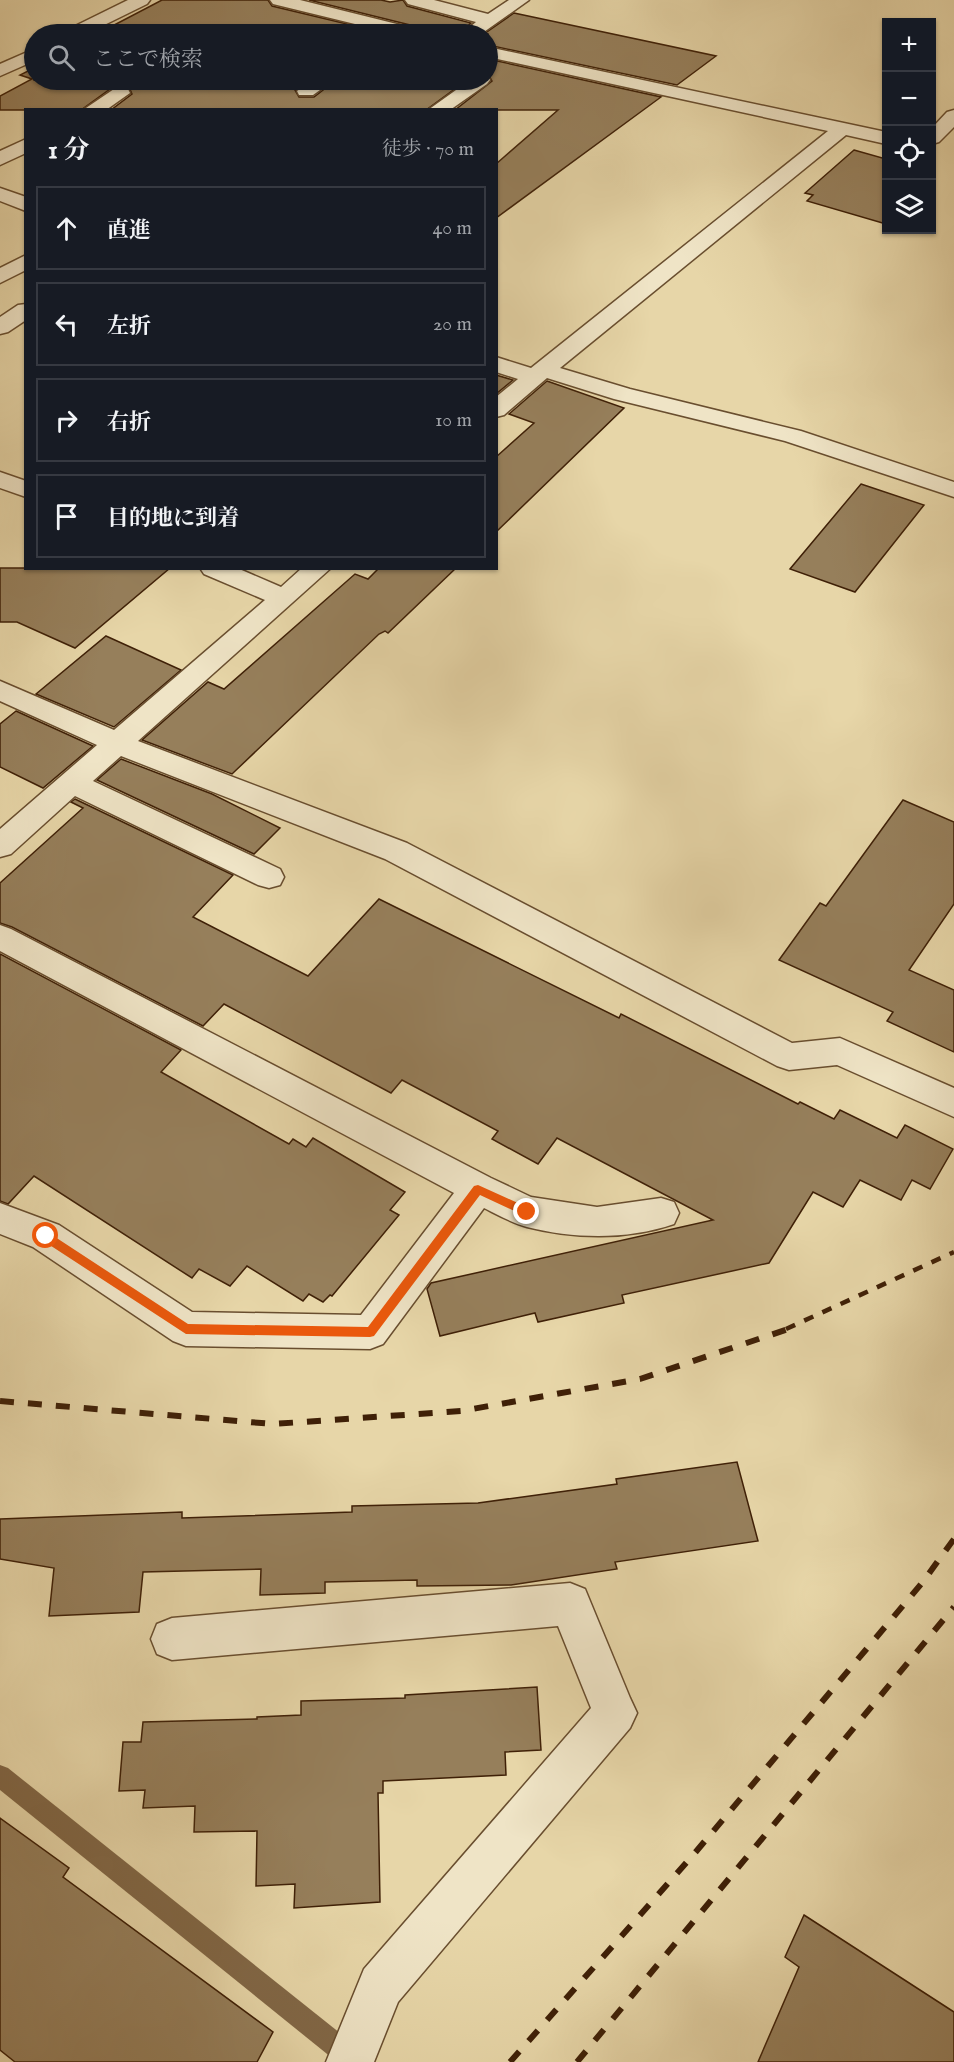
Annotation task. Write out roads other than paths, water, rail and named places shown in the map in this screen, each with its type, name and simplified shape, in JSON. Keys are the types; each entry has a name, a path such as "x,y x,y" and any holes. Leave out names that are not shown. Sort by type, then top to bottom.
{"street":[{"path":"93,24 141,0"},
{"path":"279,0 368,24"},
{"path":"414,0 490,20"},
{"path":"484,24 520,0"},
{"path":"498,54 882,137"},
{"path":"498,68 513,57"},
{"path":"0,71 24,59"},
{"path":"440,108 466,90"},
{"path":"96,108 122,93"},
{"path":"936,143 954,117"},
{"path":"498,408 842,129"},
{"path":"0,159 24,146"},
{"path":"1,195 24,204"},
{"path":"0,277 24,262"},
{"path":"2,324 24,311"},
{"path":"498,364 793,435 954,490"},
{"path":"0,479 24,489"},
{"path":"218,570 284,598"},
{"path":"0,846 316,570"},
{"path":"0,690 119,744 396,851 789,1057 840,1051 954,1103"},
{"path":"73,783 269,876"},
{"path":"0,937 478,1189 527,1212 597,1222 661,1213"},
{"path":"0,1218 46,1236 186,1329 370,1332 478,1189"},
{"path":"172,1639 570,1604 615,1713 381,1986 350,2062"}],"waterway":[{"path":"0,1776 356,2062"}],"railway":[{"path":"786,1329 954,1252"},
{"path":"0,1401 273,1424 461,1411 640,1379 791,1328"},
{"path":"510,2062 694,1854 922,1583 954,1539"},
{"path":"577,2062 954,1607"}]}
